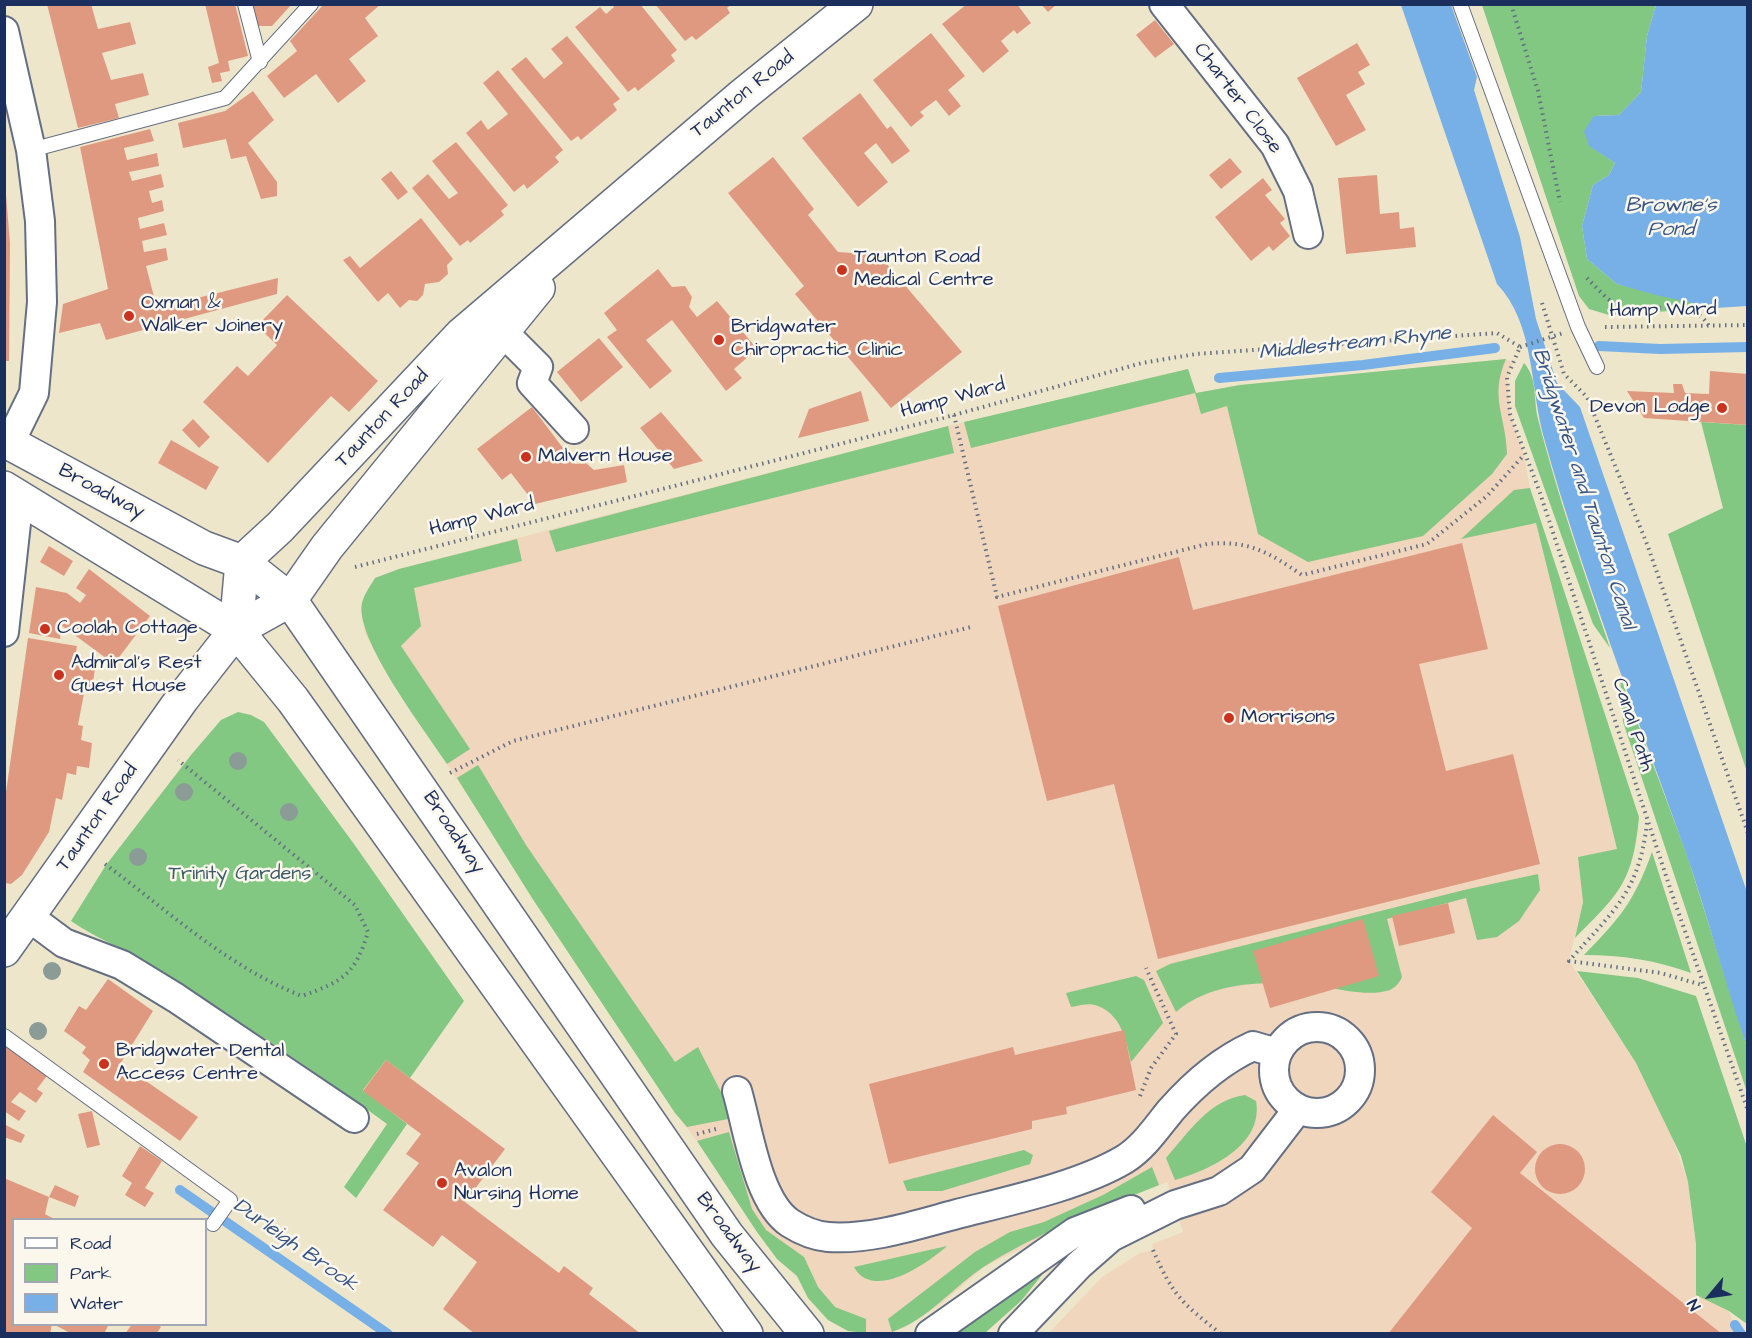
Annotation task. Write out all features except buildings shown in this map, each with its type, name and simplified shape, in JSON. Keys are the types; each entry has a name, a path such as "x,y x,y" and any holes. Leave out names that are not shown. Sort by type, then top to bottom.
{"main road":[{"name":"Taunton Road","path":"242,562 280,527 461,335 579,237 639,182 744,94 856,4"},
{"name":"Taunton Road","path":"4,950 153,740 236,630 290,600 327,547 504,333 579,237"},
{"name":"Broadway","path":"7,441 204,548 242,562 290,600 320,647 423,790 727,1235 807,1334"},
{"path":"12,492 236,630 293,700 746,1334"},
{"path":"236,630 242,562"}],"street":[{"name":"Charter Close","path":"1164,4 1275,145 1298,191 1308,234"},
{"path":"4,30 32,150 40,221 42,302 34,393 7,441"},
{"path":"504,333 538,366 532,383 573,429"},
{"path":"4,632 12,492"},
{"path":"29,916 64,943 122,965 176,998 354,1118"},
{"path":"1320,1027 1344,1037 1353,1047 1359,1060 1360,1075 1356,1089 1336,1109 1322,1113 1298,1109 1280,1091 1274,1066 1277,1053 1294,1034 1306,1028 1320,1027"},
{"path":"737,1091 766,1193 789,1222 808,1232 827,1237 860,1236 990,1206 1088,1175 1125,1159 1150,1137 1173,1108 1228,1057 1253,1046 1277,1053"},
{"path":"1013,1334 1079,1265 1111,1237 1175,1205 1219,1191 1252,1169 1298,1109"},
{"path":"930,1334 1075,1232 1126,1211 1175,1205"}],"lane":[{"path":"245,4 260,62"},
{"path":"32,150 225,99 311,4"},
{"path":"1460,4 1578,327 1597,367"},
{"path":"4,1036 230,1200 213,1224"}],"path":[{"path":"1510,4 1538,91 1561,204"},
{"path":"1582,273 1603,295 1623,308 1678,306 1703,316 1709,326"},
{"path":"1542,300 1543,311 1564,375 1587,397 1647,544 1748,833"},
{"name":"Hamp Ward","path":"1578,327 1748,325"},
{"name":"Hamp Ward","path":"356,568 400,554 954,415 1142,363 1196,354 1497,333 1520,347"},
{"path":"1520,347 1563,333"},
{"name":"Canal Path","path":"1520,347 1507,377 1510,414 1539,490 1647,820 1748,1111"},
{"path":"954,415 997,597 1207,544 1231,542 1252,546 1302,575 1427,544 1487,496 1524,455"},
{"path":"423,790 474,758 513,741 970,627"},
{"path":"80,845 240,965 270,983 302,996 350,974 363,950 368,932 355,905 153,740"},
{"path":"1647,820 1643,852 1634,881 1615,910 1569,961 1661,973 1703,985"},
{"path":"667,1148 688,1136 746,1122"},
{"path":"1152,1244 1168,1284 1180,1301 1221,1334"}],"shaded area":[{"path":"1506,359 1513,363 1507,377 1510,414 1524,455 1536,523 1617,850 1578,857 1583,902 1569,961 1636,1063 1671,1134 1688,1182 1696,1244 1696,1294 1729,1311 1737,1333 1049,1333 1102,1277 1140,1253 1153,1250 1152,1244 1183,1232 1167,1182 1111,1204 984,1267 940,1305 904,1328 892,1332 866,1333 848,1331 828,1320 808,1298 797,1276 777,1259 757,1232 697,1141 675,1113 389,675 365,633 362,603 375,578 399,569 948,426 1188,369 1196,393 1240,385"}],"green space":[{"path":"1482,5 1656,5 1647,36 1641,92 1619,115 1594,116 1590,146 1615,163 1609,175 1593,185 1582,226 1587,259 1617,284 1716,308 1609,315 1589,309 1579,296"},
{"path":"1506,359 1501,373 1499,396 1507,454 1492,474 1423,536 1308,562 1258,534 1227,406 1201,414 1195,393 971,448 964,422 1188,369 1196,393 1240,385"},
{"path":"1524,363 1533,382 1538,419 1554,477 1610,648 1593,624 1515,406 1515,381"},
{"path":"1701,422 1747,425 1747,772 1668,534 1723,508"},
{"path":"948,426 954,453 556,552 549,531"},
{"path":"1530,488 1639,817 1633,857 1628,872 1613,898 1575,938 1583,902 1578,857 1617,849 1536,523 1461,539 1514,490"},
{"path":"517,539 522,561 414,588 421,626 401,646 470,749 447,764 380,661 362,619 362,603 375,578 399,569"},
{"path":"1620,676 1687,855 1747,1047 1747,1092 1623,722"},
{"name":"Trinity Gardens","path":"238,712 251,715 264,722 354,844 464,1001 410,1078 386,1060 363,1090 407,1124 356,1198 344,1187 387,1124 328,1081 236,1020 143,961 71,921 106,865 191,755 221,720"},
{"path":"478,765 526,845 675,1062 698,1047 723,1096 728,1119 687,1127 675,1113 532,898 457,778"},
{"path":"1652,852 1691,973 1638,959 1584,955 1625,908 1639,884"},
{"path":"1538,874 1540,890 1519,921 1497,937 1477,940 1466,898 1387,919 1402,977 1397,985 1383,992 1352,992 1291,984 1250,984 1210,993 1176,1012 1156,971 1170,964 1464,890"},
{"path":"1577,971 1638,978 1696,996 1747,1147 1747,1324 1729,1311 1696,1295 1696,1244 1688,1182 1681,1156 1636,1063"},
{"path":"1136,976 1144,980 1163,1023 1131,1062 1121,1028 1111,1014 1092,1004 1071,1007 1066,993"},
{"path":"1245,1095 1256,1101 1256,1117 1252,1130 1243,1143 1232,1153 1204,1170 1175,1180 1166,1158 1210,1110 1232,1098"},
{"path":"729,1132 752,1209 766,1230 804,1257 818,1287 835,1307 866,1319 866,1333 848,1331 828,1320 808,1298 797,1276 777,1259 757,1232 697,1141"},
{"path":"1024,1150 1033,1155 1030,1164 942,1191 907,1191 903,1181"},
{"path":"1152,1167 1159,1185 1025,1243 973,1274 918,1319 892,1332 888,1319 975,1252 1010,1232 1044,1222 1103,1195"},
{"path":"947,1246 914,1269 887,1280 874,1281 863,1277 854,1267"},
{"path":"1036,1275 1042,1275 1021,1301 985,1333 957,1334"}],"water":[{"name":"Bridgwater and Taunton Canal","path":"1401,5 1451,5 1477,77 1474,90 1520,237 1536,319 1557,383 1580,407 1747,892 1747,1047 1686,853 1611,647 1559,491 1544,438 1525,337 1509,300 1497,284"},
{"name":"Browne's Pond","path":"1656,5 1747,5 1747,306 1716,308 1617,284 1587,259 1582,226 1593,185 1609,175 1615,163 1589,146 1584,131 1594,116 1619,115 1641,92 1647,36"}],"waterway":[{"name":"Middlestream Rhyne","path":"1599,346 1660,349 1748,347"},
{"name":"Middlestream Rhyne","path":"1219,378 1363,365 1495,348"},
{"name":"Durleigh Brook","path":"180,1190 388,1334"},
{"path":"1735,1325 1741,1334"}],"place":[{"name":"Taunton Road Medical Centre","path":"842,270"},
{"name":"Oxman & Walker Joinery","path":"129,316"},
{"name":"Bridgwater Chiropractic Clinic","path":"719,340"},
{"name":"Devon Lodge","path":"1722,408"},
{"name":"Malvern House","path":"526,457"},
{"name":"Coolah Cottage","path":"45,629"},
{"name":"Admiral's Rest Guest House","path":"59,675"},
{"name":"Morrisons","path":"1229,718"},
{"name":"Bridgwater Dental Access Centre","path":"104,1064"},
{"name":"Avalon Nursing Home","path":"442,1183"}]}
